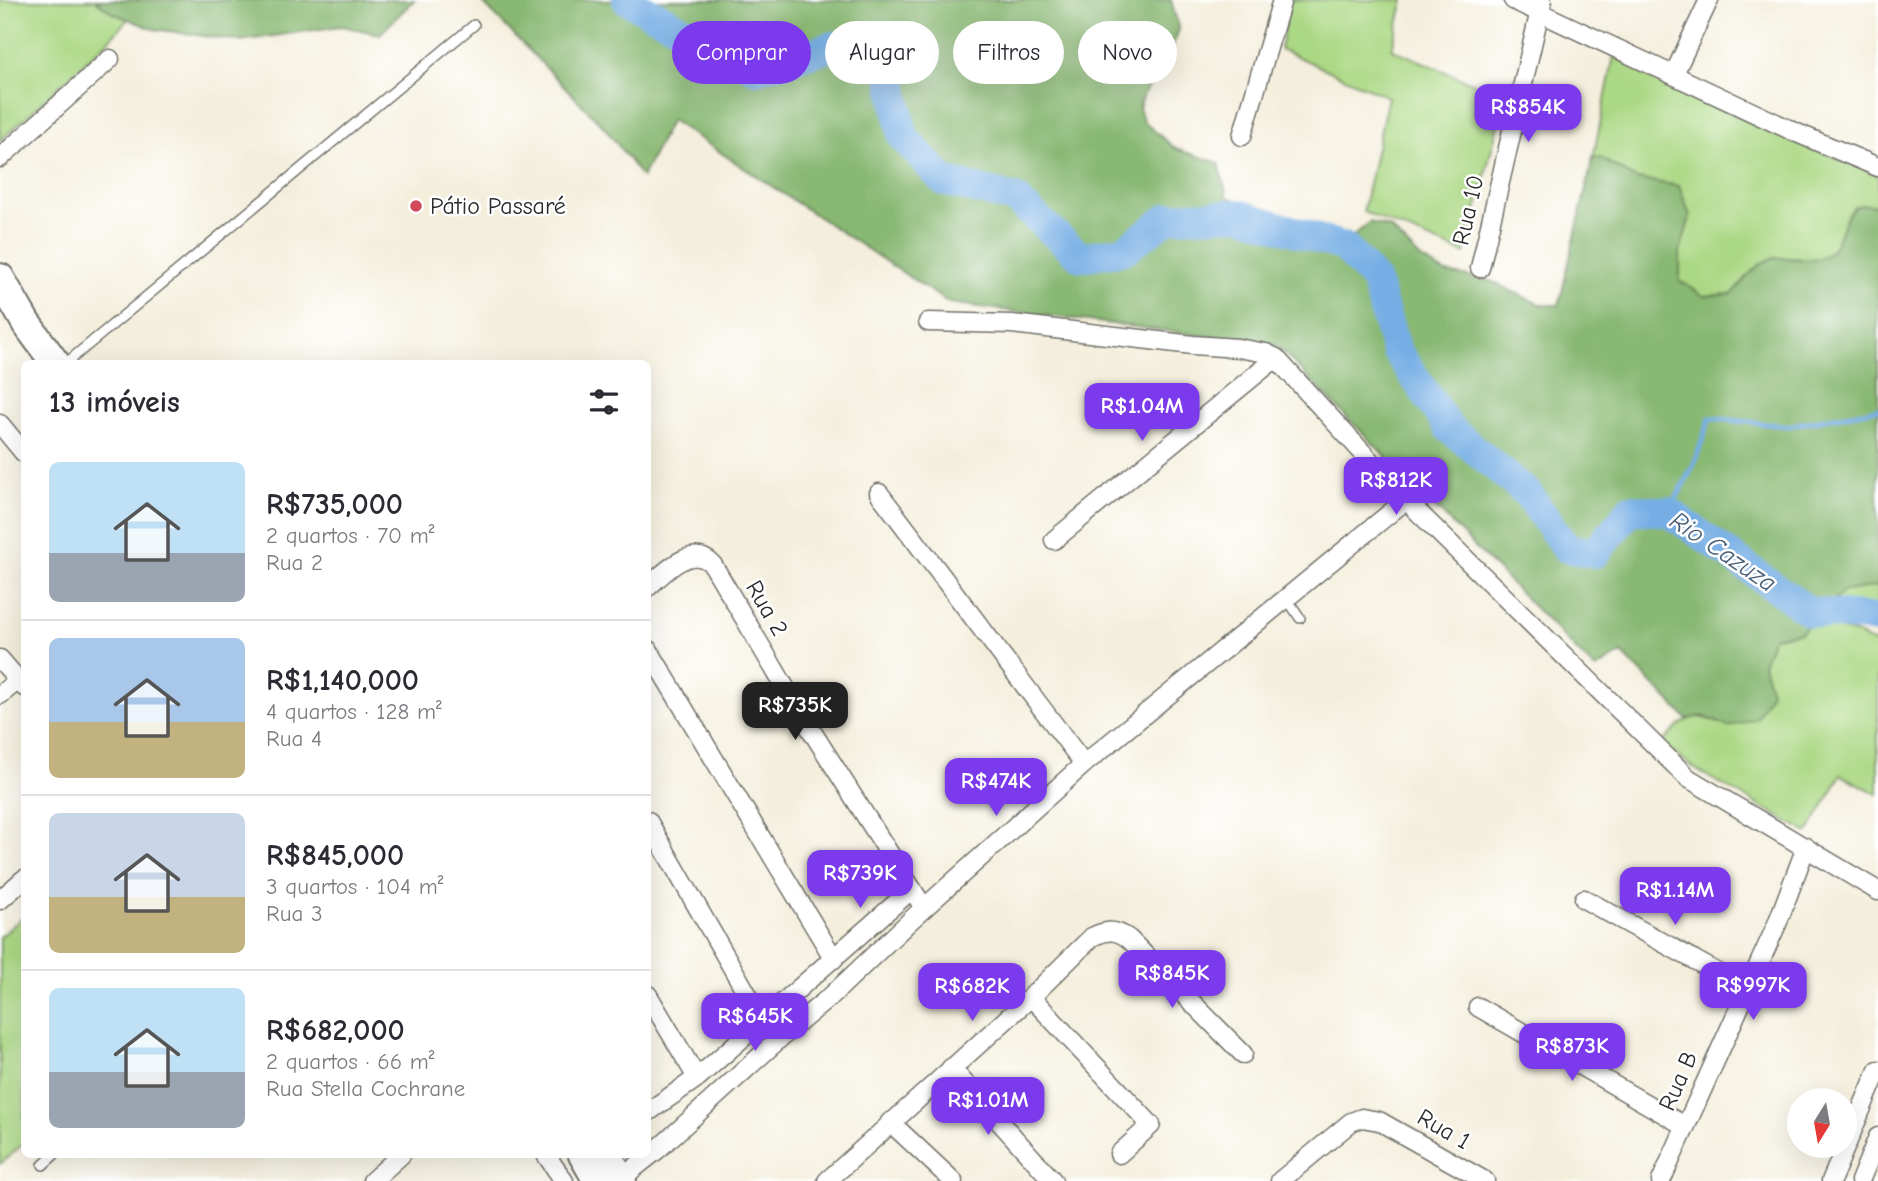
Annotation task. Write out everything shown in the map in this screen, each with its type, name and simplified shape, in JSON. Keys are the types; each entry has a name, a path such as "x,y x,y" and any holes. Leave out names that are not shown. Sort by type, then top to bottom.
{"main road":[{"path":"0,278 26,323 53,360"},
{"path":"0,311 31,360"},
{"path":"588,1158 613,1175"}],"street":[{"path":"1242,136 1282,0"},
{"path":"1513,0 1541,6 1797,133 1878,167"},
{"path":"1674,74 1709,0"},
{"name":"Rua 10","path":"1480,268 1541,6"},
{"path":"0,158 110,59"},
{"path":"928,322 1024,325 1238,348 1266,353 1276,358 1406,500 1688,778 1878,891"},
{"path":"1054,540 1276,358"},
{"path":"0,424 21,449"},
{"path":"879,493 1084,764"},
{"path":"651,1153 831,996 1084,764 1406,500"},
{"name":"Rua 2","path":"651,585 683,559 692,556 701,556 713,565 799,711 924,908"},
{"path":"651,654 834,959"},
{"path":"0,659 21,684 0,695"},
{"path":"651,826 762,1022 769,1032 779,1039"},
{"name":"Rua B","path":"1661,1181 1777,924 1806,847"},
{"path":"0,900 21,882"},
{"path":"651,1110 696,1078 912,889"},
{"path":"1584,899 1747,989"},
{"path":"827,1181 1031,997 1092,937 1111,930 1129,939 1243,1054"},
{"path":"1031,997 1151,1125 1119,1154"},
{"path":"651,1000 696,1078"},
{"path":"1478,1007 1685,1126"},
{"path":"951,1068 1053,1181"},
{"path":"1831,1181 1878,1071"},
{"name":"Rua 1","path":"1280,1181 1351,1122 1362,1118 1380,1121 1485,1181"},
{"path":"890,1122 953,1181"},
{"path":"1860,1181 1878,1137"},
{"path":"372,1181 398,1158"},
{"path":"548,1158 564,1181"},
{"path":"613,1175 643,1158"}],"lane":[{"path":"70,360 474,25"},
{"path":"1286,597 1300,618"},
{"path":"43,1165 51,1158"}],"green space":[{"path":"0,0 95,0 113,13 128,19 108,41 0,141"},
{"path":"95,0 414,0 380,34 341,26 240,41 153,29 113,13"},
{"path":"480,0 1171,0 1177,21 1078,21 1078,84 1150,84 1139,108 1144,122 1176,149 1219,163 1227,197 1351,238 1370,222 1390,228 1421,259 1446,273 1488,280 1541,305 1559,305 1593,158 1599,157 1636,179 1679,186 1690,216 1680,251 1680,281 1704,296 1732,294 1754,270 1770,259 1823,257 1836,244 1849,212 1855,207 1878,206 1878,586 1844,591 1801,632 1773,637 1763,664 1771,692 1757,718 1729,727 1703,716 1687,719 1622,653 1595,669 1276,345 949,303 671,120 642,177 604,127"},
{"path":"1290,0 1404,0 1392,49 1505,97 1465,254 1363,212 1388,97 1280,49"},
{"path":"1614,56 1797,142 1878,175 1878,206 1855,207 1849,212 1836,244 1823,257 1770,259 1754,270 1732,294 1704,296 1680,281 1680,252 1690,216 1679,186 1636,179 1599,157 1593,158"},
{"path":"1878,586 1878,609 1834,600 1844,591"},
{"path":"1812,621 1857,634 1878,645 1878,794 1841,775 1808,833 1698,771 1661,743 1691,718 1706,718 1729,727 1771,692 1763,664 1773,637 1801,632"},
{"path":"21,919 21,1146 0,1164 0,937"}],"waterway":[{"name":"Rio Cazuza","path":"627,0 756,69 834,46 889,63 903,137 944,181 1015,199 1081,257 1124,250 1169,217 1239,214 1344,247 1375,280 1396,350 1449,428 1528,494 1566,548 1595,553 1631,509 1669,512 1810,612 1878,619"},
{"path":"1669,512 1694,464 1710,418 1787,426 1878,409"}],"place":[{"name":"Pátio Passaré","path":"416,206"}]}
